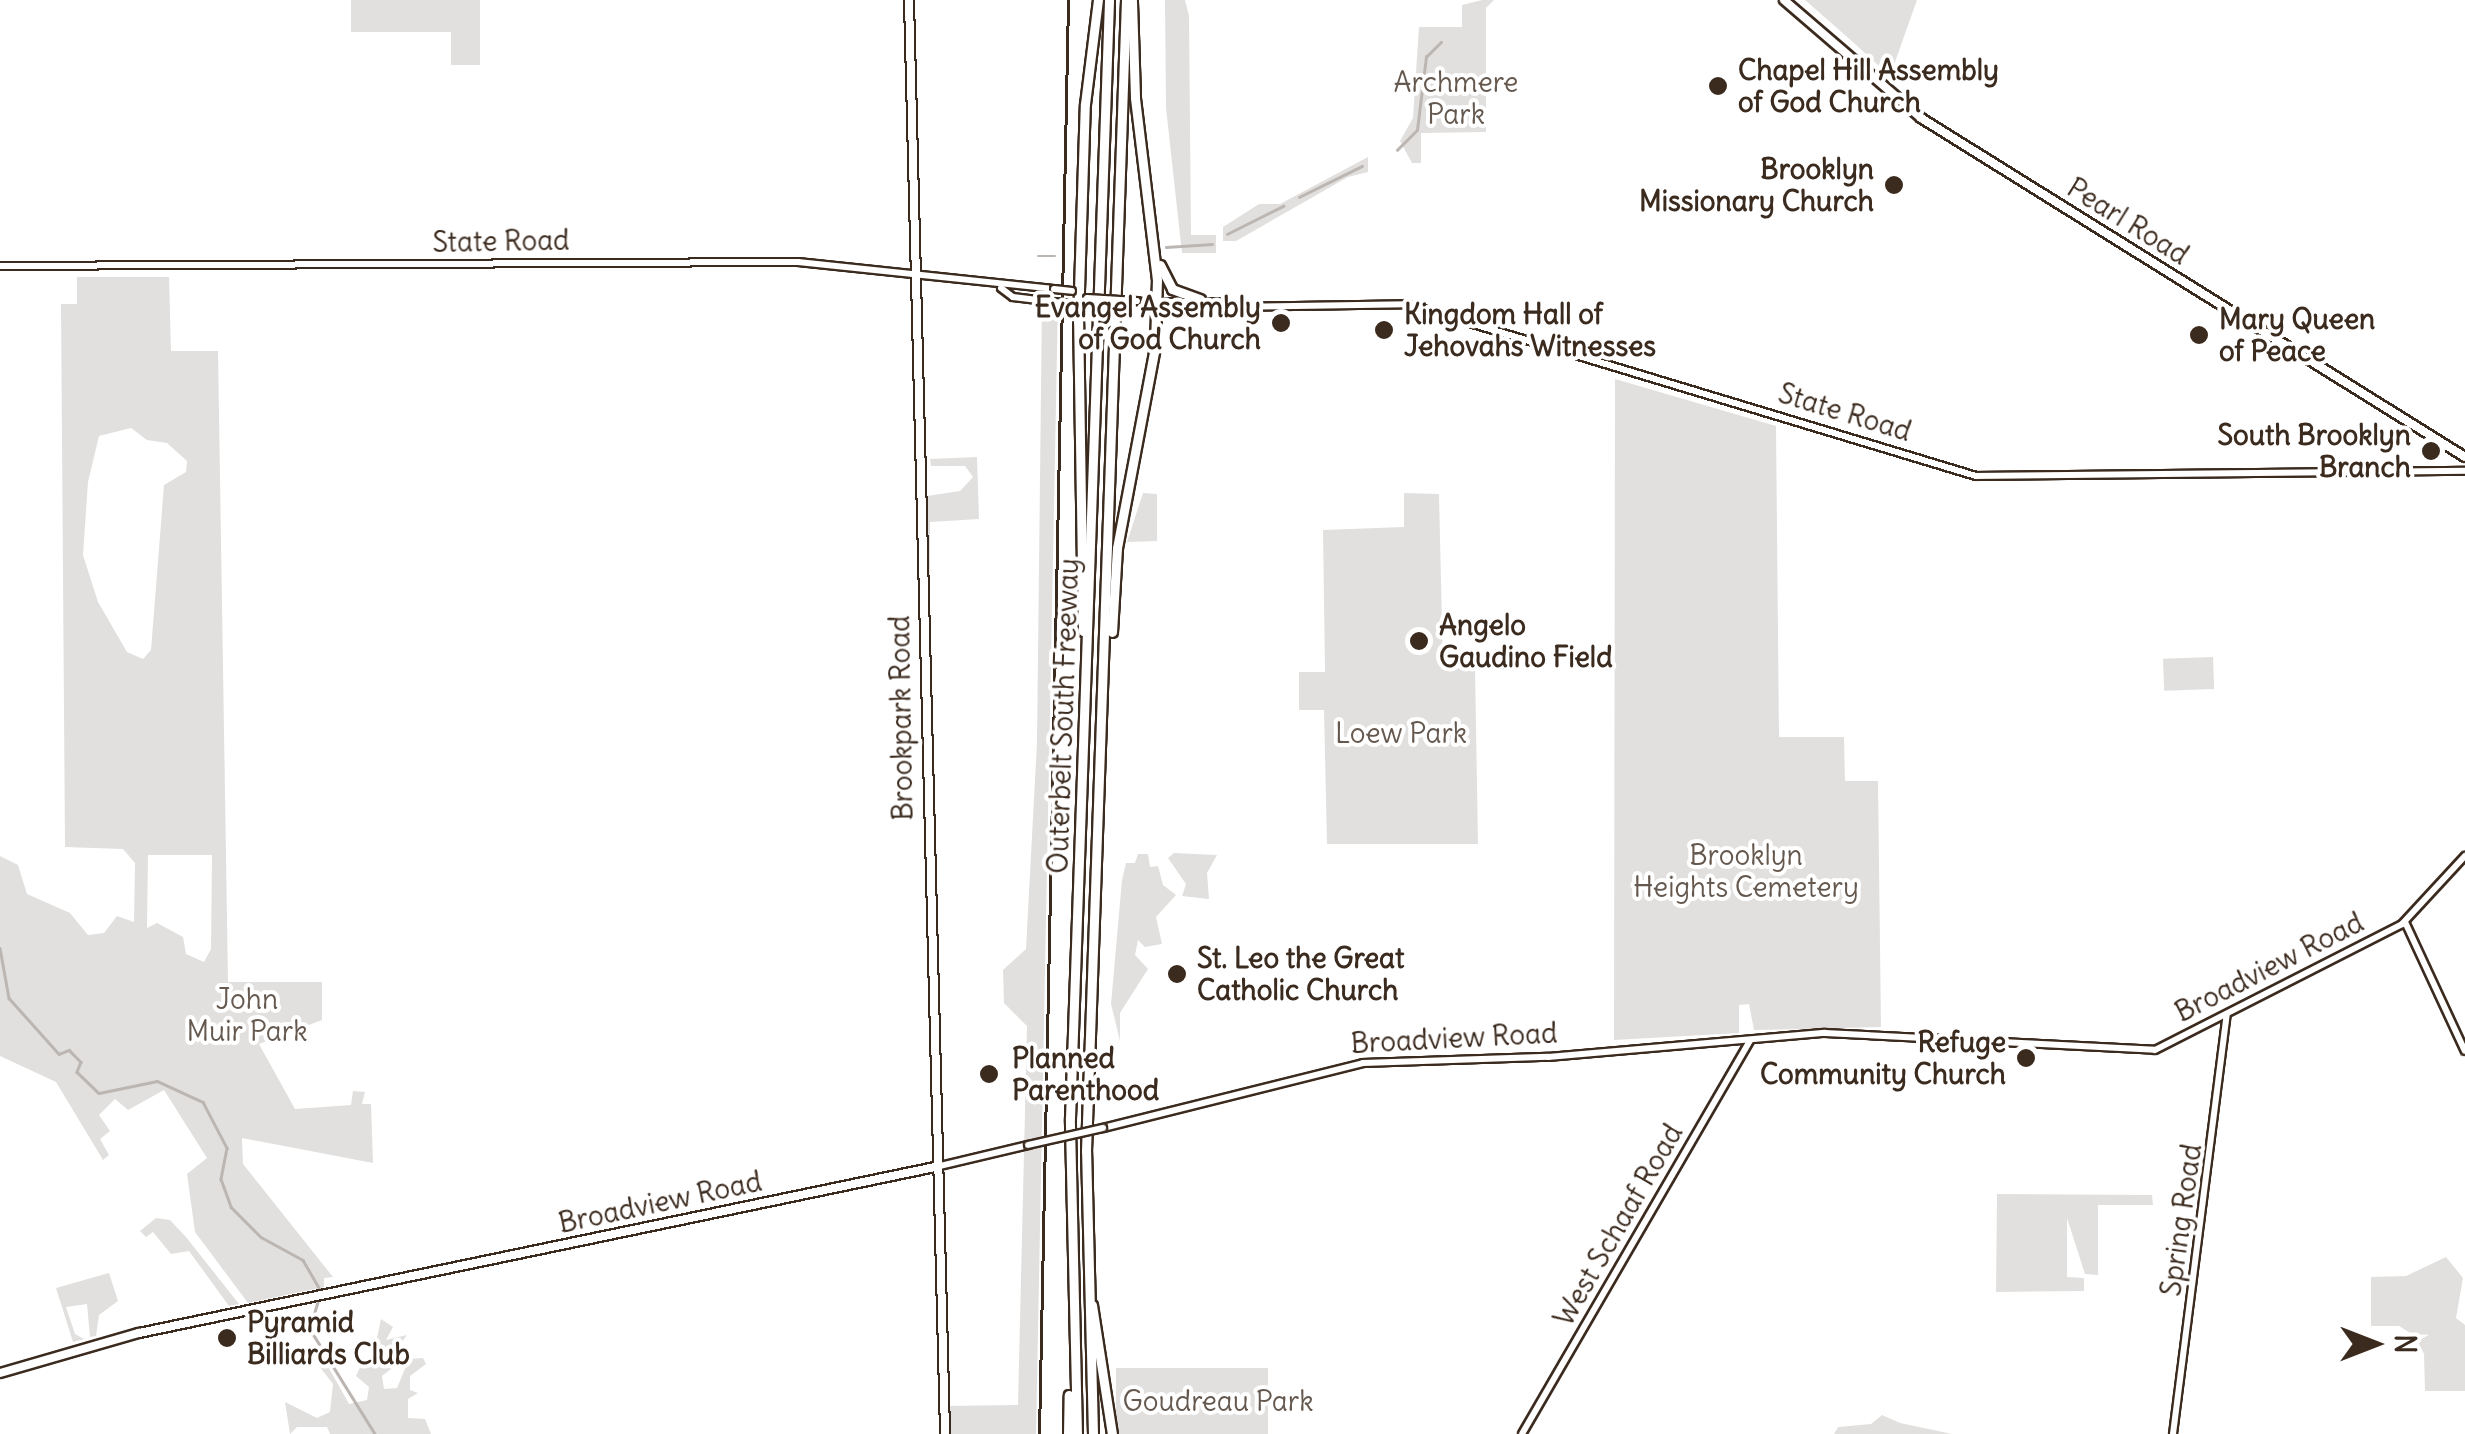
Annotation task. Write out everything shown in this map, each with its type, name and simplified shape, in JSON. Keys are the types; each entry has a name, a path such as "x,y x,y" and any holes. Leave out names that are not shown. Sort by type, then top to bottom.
{"highway":[{"path":"1087,690 1076,416 1084,120 1098,0"},
{"name":"Outerbelt South Freeway","path":"1077,1434 1072,1352 1070,1118 1109,0"},
{"path":"1104,694 1115,564 1152,376 1156,302 1129,0"},
{"name":"Outerbelt South Freeway","path":"1093,1434 1086,1243 1129,0"},
{"path":"1150,215 1164,279 1177,292 1200,299"},
{"path":"1086,1243 1098,1369 1112,1434"},
{"path":"1068,1434 1072,1352"}],"main road":[{"name":"Brookpark Road","path":"909,0 935,1167 945,1434"},
{"name":"Pearl Road","path":"1784,0 1920,118 2465,457"},
{"name":"State Road","path":"0,266 798,262 1001,288 1054,289 1078,297 1156,302 1200,299 1224,303"},
{"name":"State Road","path":"1001,288 1013,297 1054,302 1078,297"},
{"name":"State Road","path":"1156,302 1165,308 1224,303 1407,304 1976,476 2465,472"},
{"name":"Broadview Road","path":"0,1373 129,1336 1028,1146 1352,1064 1548,1057 1832,1033 2152,1050 2405,922 2465,856"},
{"path":"2405,922 2465,1050"},
{"name":"Spring Road","path":"2173,1434 2231,1023 2227,1014"},
{"name":"West Schaaf Road","path":"1522,1434 1750,1039"}],"green space":[{"path":"351,0 480,0 480,65 451,65 451,32 351,32"},
{"path":"1165,0 1185,0 1189,16 1191,235 1216,235 1216,253 1182,253 1166,108"},
{"name":"Archmere Park","path":"1494,0 1486,8 1486,132 1421,133 1421,163 1412,163 1400,141 1413,118 1419,27 1462,27 1462,5"},
{"path":"1805,0 1917,0 1890,76 1854,43"},
{"path":"1368,157 1368,172 1348,177 1236,241 1223,241 1223,227 1259,204 1280,204"},
{"name":"John Muir Park","path":"77,277 169,277 171,351 218,351 228,982 322,982 322,1020 259,1044 295,1109 351,1105 353,1091 365,1092 362,1104 371,1104 373,1163 242,1138 243,1164 333,1277 324,1278 324,1287 248,1303 195,1232 187,1174 207,1158 164,1090 128,1110 115,1099 99,1115 110,1131 100,1139 109,1155 103,1160 56,1082 0,1056 0,856 18,865 27,894 70,913 88,935 104,933 117,916 134,922 135,863 123,849 65,847 61,304 77,304","holes":["131,428 147,440 167,443 187,461 186,472 164,485 151,650 143,659 127,652 98,602 83,555 88,482 99,436","148,855 212,855 211,949 204,962 186,954 183,937 157,923 147,928"]},
{"path":"1058,300 1036,1434 943,1434 942,1406 1018,1405 1027,1026 1004,1003 1003,970 1026,949 1037,742 1042,301"},
{"name":"Brooklyn Heights Cemetery","path":"1615,379 1776,426 1779,737 1844,737 1845,781 1878,781 1881,1027 1754,1030 1749,1004 1739,1005 1739,1033 1614,1040"},
{"path":"977,457 979,519 930,522 930,599 927,496 960,491 973,477 965,466 931,466 930,459"},
{"path":"1143,493 1157,494 1157,541 1127,542"},
{"name":"Loew Park","path":"1404,493 1439,494 1443,667 1475,668 1478,844 1327,844 1324,710 1299,710 1299,672 1325,672 1323,530 1404,527"},
{"path":"2213,657 2214,689 2164,691 2163,659"},
{"path":"1174,853 1217,855 1207,873 1209,899 1182,896 1186,884 1168,858"},
{"path":"1138,854 1148,854 1150,867 1158,866 1163,885 1176,895 1156,917 1162,944 1145,947 1138,940 1135,955 1148,969 1120,1013 1120,1041 1111,1004 1122,880 1126,863 1135,863"},
{"path":"1997,1194 2152,1195 2153,1205 2098,1205 2098,1275 2085,1274 2067,1218 2067,1277 2084,1278 2084,1291 1996,1292"},
{"path":"156,1218 170,1220 239,1304 229,1306 189,1251 171,1254 153,1232 146,1237 140,1231"},
{"path":"2446,1257 2463,1278 2456,1318 2465,1325 2465,1391 2425,1391 2424,1354 2415,1336 2399,1326 2371,1326 2371,1277 2406,1276"},
{"path":"109,1273 118,1301 99,1315 96,1336 90,1337 87,1304 66,1307 75,1334 84,1339 73,1342 56,1288"},
{"path":"381,1319 393,1327 386,1340 407,1335 397,1349 402,1360 382,1376 384,1389 397,1388 409,1359 423,1358 426,1364 410,1376 410,1390 418,1393 408,1399 408,1418 425,1419 431,1434 330,1434 327,1427 297,1427 290,1434 285,1402 317,1418 330,1412 333,1384 316,1362 320,1352 349,1404 367,1400 369,1387 356,1376 361,1365 372,1361"},
{"name":"Goudreau Park","path":"1116,1368 1268,1368 1268,1434 1116,1434"},
{"path":"1882,1415 1900,1423 1952,1434 1834,1434 1838,1427 1871,1424"}],"waterway":[{"path":"1397,150 1417,130 1426,57 1441,42"},
{"path":"1299,197 1362,166"},
{"path":"1227,234 1283,206"},
{"path":"1166,247 1212,244"},
{"path":"1038,256 1055,256"},
{"path":"0,948 9,998 59,1054 69,1050 81,1062 77,1072 99,1093 157,1081 203,1102 227,1148 221,1179 231,1207 261,1237 303,1260 321,1291"},
{"path":"319,1299 310,1329 375,1434"}],"railway":[{"path":"1039,1434 1068,0"}],"place":[{"name":"Chapel Hill Assembly of God Church","path":"1718,86"},
{"name":"Brooklyn Missionary Church","path":"1894,185"},
{"name":"Evangel Assembly of God Church","path":"1281,323"},
{"name":"Kingdom Hall of Jehovahs Witnesses","path":"1384,330"},
{"name":"Mary Queen of Peace","path":"2199,335"},
{"name":"South Brooklyn Branch","path":"2431,451"},
{"name":"Angelo Gaudino Field","path":"1419,641"},
{"name":"St. Leo the Great Catholic Church","path":"1177,974"},
{"name":"Refuge Community Church","path":"2026,1058"},
{"name":"Planned Parenthood","path":"989,1074"},
{"name":"Pyramid Billiards Club","path":"227,1338"}]}
